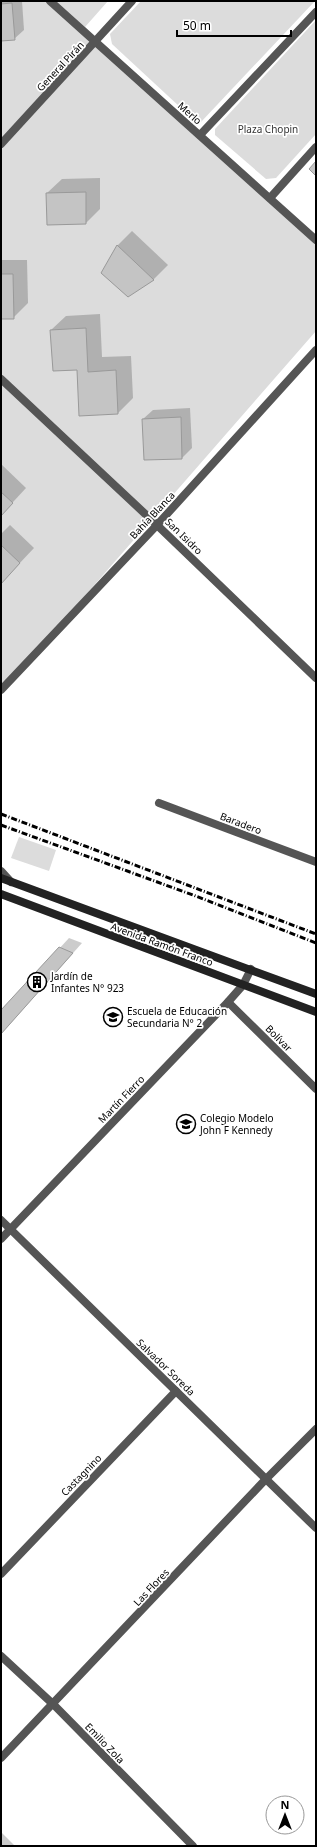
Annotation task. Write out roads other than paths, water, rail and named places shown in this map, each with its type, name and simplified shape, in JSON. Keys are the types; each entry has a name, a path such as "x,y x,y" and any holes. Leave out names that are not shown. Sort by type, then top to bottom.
{"main road":[{"name":"Avenida Ramón Franco","path":"1,878 130,927 251,969 316,994"},
{"name":"Avenida Ramón Franco","path":"1,894 316,1012"}],"street":[{"name":"Merlo","path":"50,1 316,240"},
{"name":"General Pirán","path":"1,144 132,1"},
{"path":"200,135 316,12"},
{"path":"270,198 316,147"},
{"name":"Bahía Blanca","path":"1,690 157,525 316,350"},
{"name":"San Isidro","path":"1,379 157,525 316,678"},
{"name":"Baradero","path":"158,803 316,862"},
{"path":"1,871 11,882"},
{"name":"Martín Fierro","path":"1,1239 228,1002 243,985 251,969"},
{"name":"Bolívar","path":"228,1002 316,1089"},
{"name":"Salvador Soreda","path":"1,1220 265,1480 316,1528"},
{"name":"Castagnino","path":"1,1574 176,1391"},
{"name":"Las Flores","path":"1,1758 54,1704 265,1480 316,1429"},
{"name":"Emilio Zola","path":"1,1656 54,1704 193,1846"}],"railway":[{"path":"1,814 316,934"},
{"path":"1,825 193,895 316,943"}],"place":[{"name":"Jardín de Infantes N° 923","path":"37,982"},
{"name":"Escuela de Educación Secundaria N° 2","path":"113,1017"},
{"name":"Colegio Modelo John F Kennedy","path":"186,1124"}],"park label":[{"name":"Plaza Chopin","path":"268,129"}]}
